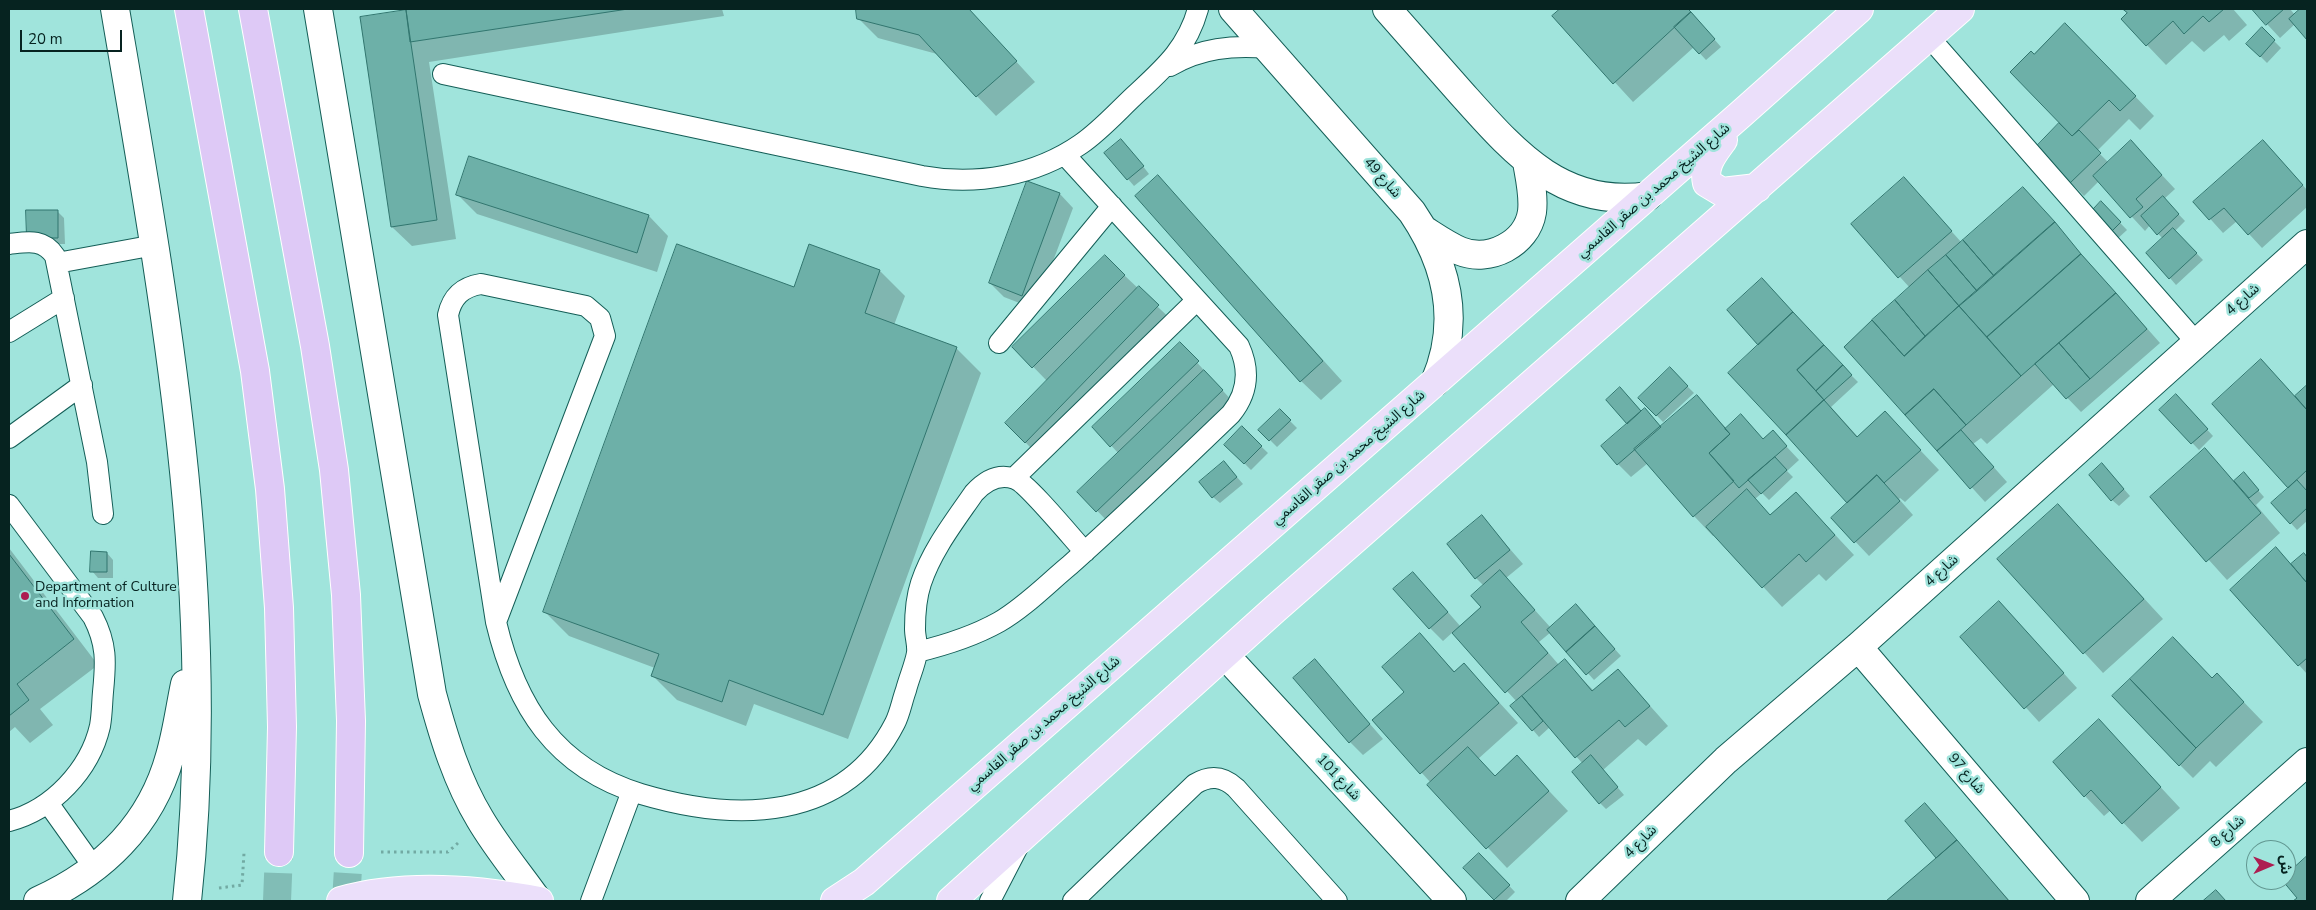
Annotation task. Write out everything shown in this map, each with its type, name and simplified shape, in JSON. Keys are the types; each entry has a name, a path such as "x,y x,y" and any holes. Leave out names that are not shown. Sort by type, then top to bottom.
{"highway":[{"path":"190,9 255,371 270,489 279,608 281,687 279,852"},
{"path":"253,9 315,346 334,470 346,595 351,721 349,852"}],"main road":[{"name":"شارع الشيخ محمد بن صقر القاسمي","path":"835,901 864,882 1742,114 1859,9"},
{"path":"951,901 1225,655 1960,9"},
{"path":"1742,114 1706,164 1705,174 1707,183 1722,192 1757,188"},
{"path":"341,901 412,890 476,891 538,901"}],"street":[{"path":"115,9 155,245 172,360 183,456 195,631 196,747 188,897"},
{"path":"318,9 432,694 452,759 481,820 538,901"},
{"name":"شارع 49","path":"1234,9 1412,212 1424,230 1436,254 1444,279 1448,306 1449,332 1445,360 1435,382"},
{"path":"1387,9 1488,124 1527,162 1564,185 1585,192 1628,199 1648,196"},
{"path":"1424,230 1460,251 1478,255 1496,252 1513,244 1525,230 1532,213 1532,195 1527,162"},
{"name":"شارع 4","path":"1580,901 1705,780 1858,647 2307,244"},
{"path":"38,901 67,888 95,869 120,846 142,818 158,788 170,756 195,631"},
{"name":"شارع 97","path":"1858,647 2075,901"},
{"name":"شارع 101","path":"1225,655 1452,901"},
{"name":"شارع 8","path":"2150,901 2307,762"}],"lane":[{"path":"443,74 942,180 962,181 1003,176 1044,164 1065,155 1098,130 1179,52 1193,27 1198,9"},
{"path":"1929,37 2196,342"},
{"path":"1160,72 1184,58 1211,49 1240,46 1268,48"},
{"path":"917,652 955,641 1000,622 1024,605 1085,552 1231,414 1239,405 1246,382 1244,357 1239,346 1065,155"},
{"path":"999,343 1112,206"},
{"path":"9,244 29,242 44,244 51,250 57,264 97,462 103,514"},
{"path":"57,264 155,245"},
{"path":"496,622 605,336 600,318 586,306 480,284 471,286 459,294 450,305 448,315 496,622 503,653 514,682 528,710 545,732 563,751 585,768 608,781 632,791 688,806 736,811 774,810 817,797 836,787 854,774 884,741 896,722 917,652 916,608 920,586 935,551 974,492 982,484 1003,476 1021,481 1085,552"},
{"path":"9,332 64,298"},
{"path":"1014,478 1197,300"},
{"path":"9,438 82,385"},
{"path":"9,505 93,617 101,632 105,649 100,726 91,750 80,770 65,788 48,803 25,817 9,822"},
{"path":"1073,901 1195,784 1212,778 1221,778 1236,788 1337,901"},
{"path":"591,901 632,791"},
{"path":"48,803 95,869"},
{"path":"990,901 1024,836"}],"path":[{"path":"349,852 448,852 481,820"},
{"path":"188,897 242,886 244,853 279,852"}],"building":[{"path":"628,9 410,42 406,10"},
{"path":"856,9 969,9 1017,61 976,97 919,35 857,19"},
{"path":"1560,9 1688,9 1691,12 1613,84 1552,16"},
{"path":"2123,9 2224,9 2209,22 2203,16 2184,34 2173,21 2146,46 2121,19 2127,13"},
{"path":"2252,9 2284,9 2266,25"},
{"path":"2300,9 2307,9 2307,40 2289,19"},
{"path":"406,10 437,220 391,227 360,17"},
{"path":"1691,12 1715,39 1699,54 1674,27"},
{"path":"2065,23 2136,96 2120,111 2109,100 2072,136 2010,72 2031,51 2034,54"},
{"path":"2262,27 2275,40 2260,57 2246,44"},
{"path":"2059,123 2072,136 2079,130 2101,153 2069,184 2035,148"},
{"path":"1121,139 1144,166 1127,180 1104,153"},
{"path":"2131,140 2162,175 2136,199 2143,207 2130,218 2093,176"},
{"path":"2263,140 2303,185 2248,235 2224,208 2209,220 2193,202"},
{"path":"469,156 649,215 637,253 456,195"},
{"path":"1158,175 1323,361 1300,382 1135,196"},
{"path":"1904,177 1952,231 1898,278 1851,224"},
{"path":"1027,181 1060,193 1022,296 989,283"},
{"path":"2023,187 2055,222 1994,276 1963,240"},
{"path":"2163,196 2179,214 2157,235 2141,216"},
{"path":"2101,201 2121,222 2109,234 2089,214"},
{"path":"26,210 58,210 58,238 27,238"},
{"path":"2055,222 2081,254 1987,337 1959,306"},
{"path":"2173,228 2197,253 2169,279 2146,253"},
{"path":"1963,240 1994,276 1977,291 1946,255"},
{"path":"677,244 794,287 809,244 880,270 865,313 957,347 823,715 729,680 722,702 651,676 659,654 543,612"},
{"path":"2081,254 2116,293 2021,376 1987,337"},
{"path":"1105,255 1125,275 1032,368 1012,347"},
{"path":"1946,255 1977,291 1959,306 1928,270"},
{"path":"1928,270 1959,306 1925,336 1895,300"},
{"path":"1762,278 1793,312 1758,345 1727,310"},
{"path":"1139,286 1159,305 1025,443 1005,423"},
{"path":"2116,293 2147,329 2090,379 2059,343"},
{"path":"1895,300 1925,336 1904,356 1872,320"},
{"path":"1959,306 2021,376 1966,425 1934,389 1905,415 1844,347 1872,320 1904,356"},
{"path":"1793,312 1824,345 1797,370 1824,400 1786,435 1728,373"},
{"path":"1180,342 1199,361 1110,447 1092,427"},
{"path":"2059,343 2090,379 2066,399 2035,364"},
{"path":"1824,345 1843,365 1816,391 1797,370"},
{"path":"2261,359 2307,410 2307,470 2288,488 2212,404"},
{"path":"1843,365 1852,375 1824,400 1816,391"},
{"path":"1670,367 1688,386 1656,416 1638,398"},
{"path":"1204,370 1223,390 1096,512 1077,492"},
{"path":"2307,385 2307,410 2295,396"},
{"path":"1620,387 1641,411 1627,424 1606,400"},
{"path":"1934,389 1966,425 1937,451 1905,415"},
{"path":"2176,394 2208,429 2191,444 2159,410"},
{"path":"1697,395 1730,434 1709,453 1734,481 1693,517 1634,449"},
{"path":"1824,400 1857,437 1885,411 1921,450 1884,483 1877,475 1847,503 1786,435"},
{"path":"1645,408 1661,427 1617,465 1601,446"},
{"path":"1280,409 1291,420 1269,441 1258,430"},
{"path":"1741,414 1763,439 1773,430 1787,446 1739,488 1709,453 1730,434 1725,429"},
{"path":"1242,426 1262,446 1244,464 1224,445"},
{"path":"1961,430 1994,467 1970,489 1937,451"},
{"path":"2205,448 2261,513 2206,562 2150,497"},
{"path":"1775,457 1787,470 1761,494 1748,480"},
{"path":"1224,461 1237,477 1212,498 1199,482"},
{"path":"2102,463 2124,489 2111,501 2089,475"},
{"path":"2244,472 2259,490 2249,498 2234,481"},
{"path":"1877,475 1900,501 1854,543 1831,518"},
{"path":"2297,480 2307,491 2307,508 2290,524 2271,503"},
{"path":"1747,489 1770,515 1796,492 1835,535 1806,562 1799,554 1762,588 1706,527"},
{"path":"2058,504 2144,599 2083,654 1997,559"},
{"path":"1482,515 1510,550 1475,579 1447,544"},
{"path":"2276,547 2307,583 2307,658 2298,666 2230,590"},
{"path":"91,551 107,552 107,572 90,572"},
{"path":"2304,553 2307,557 2307,583 2291,564"},
{"name":"Department of Culture and Information","path":"9,554 74,639 17,684 29,700 9,716"},
{"path":"1500,570 1535,610 1521,622 1548,653 1505,693 1452,633 1481,607 1471,596"},
{"path":"1413,572 1448,612 1429,629 1393,589"},
{"path":"1999,601 2064,673 2024,709 1960,637"},
{"path":"1576,604 1595,626 1566,652 1547,630"},
{"path":"1595,626 1615,649 1586,675 1566,652"},
{"path":"1420,633 1454,672 1464,663 1499,703 1420,774 1372,720 1404,692 1382,667"},
{"path":"2173,637 2212,678 2217,673 2244,702 2196,748 2130,679"},
{"path":"1315,659 1370,724 1349,743 1293,678"},
{"path":"1565,659 1592,691 1618,669 1650,706 1625,727 1619,720 1575,758 1522,696"},
{"path":"2130,679 2196,748 2179,766 2112,696"},
{"path":"1522,696 1543,721 1532,731 1510,706"},
{"path":"2099,719 2161,787 2122,824 2091,790 2084,797 2053,762"},
{"path":"1468,747 1495,776 1517,755 1549,791 1486,849 1427,785"},
{"path":"1591,755 1618,787 1599,804 1572,772"},
{"path":"1925,803 1957,840 1936,858 1905,821"},
{"path":"1957,840 2009,901 1886,901 1936,858"},
{"path":"1479,853 1510,885 1494,900 1463,868"},
{"path":"2307,856 2307,901 2293,901 2297,898 2290,890 2296,890 2296,866"},
{"path":"2216,890 2226,901 2203,901"}],"tunnel":[{"path":"277,901 279,852"},
{"path":"346,901 349,853"}],"place":[{"name":"Department of Culture and Information","path":"25,596"}]}
